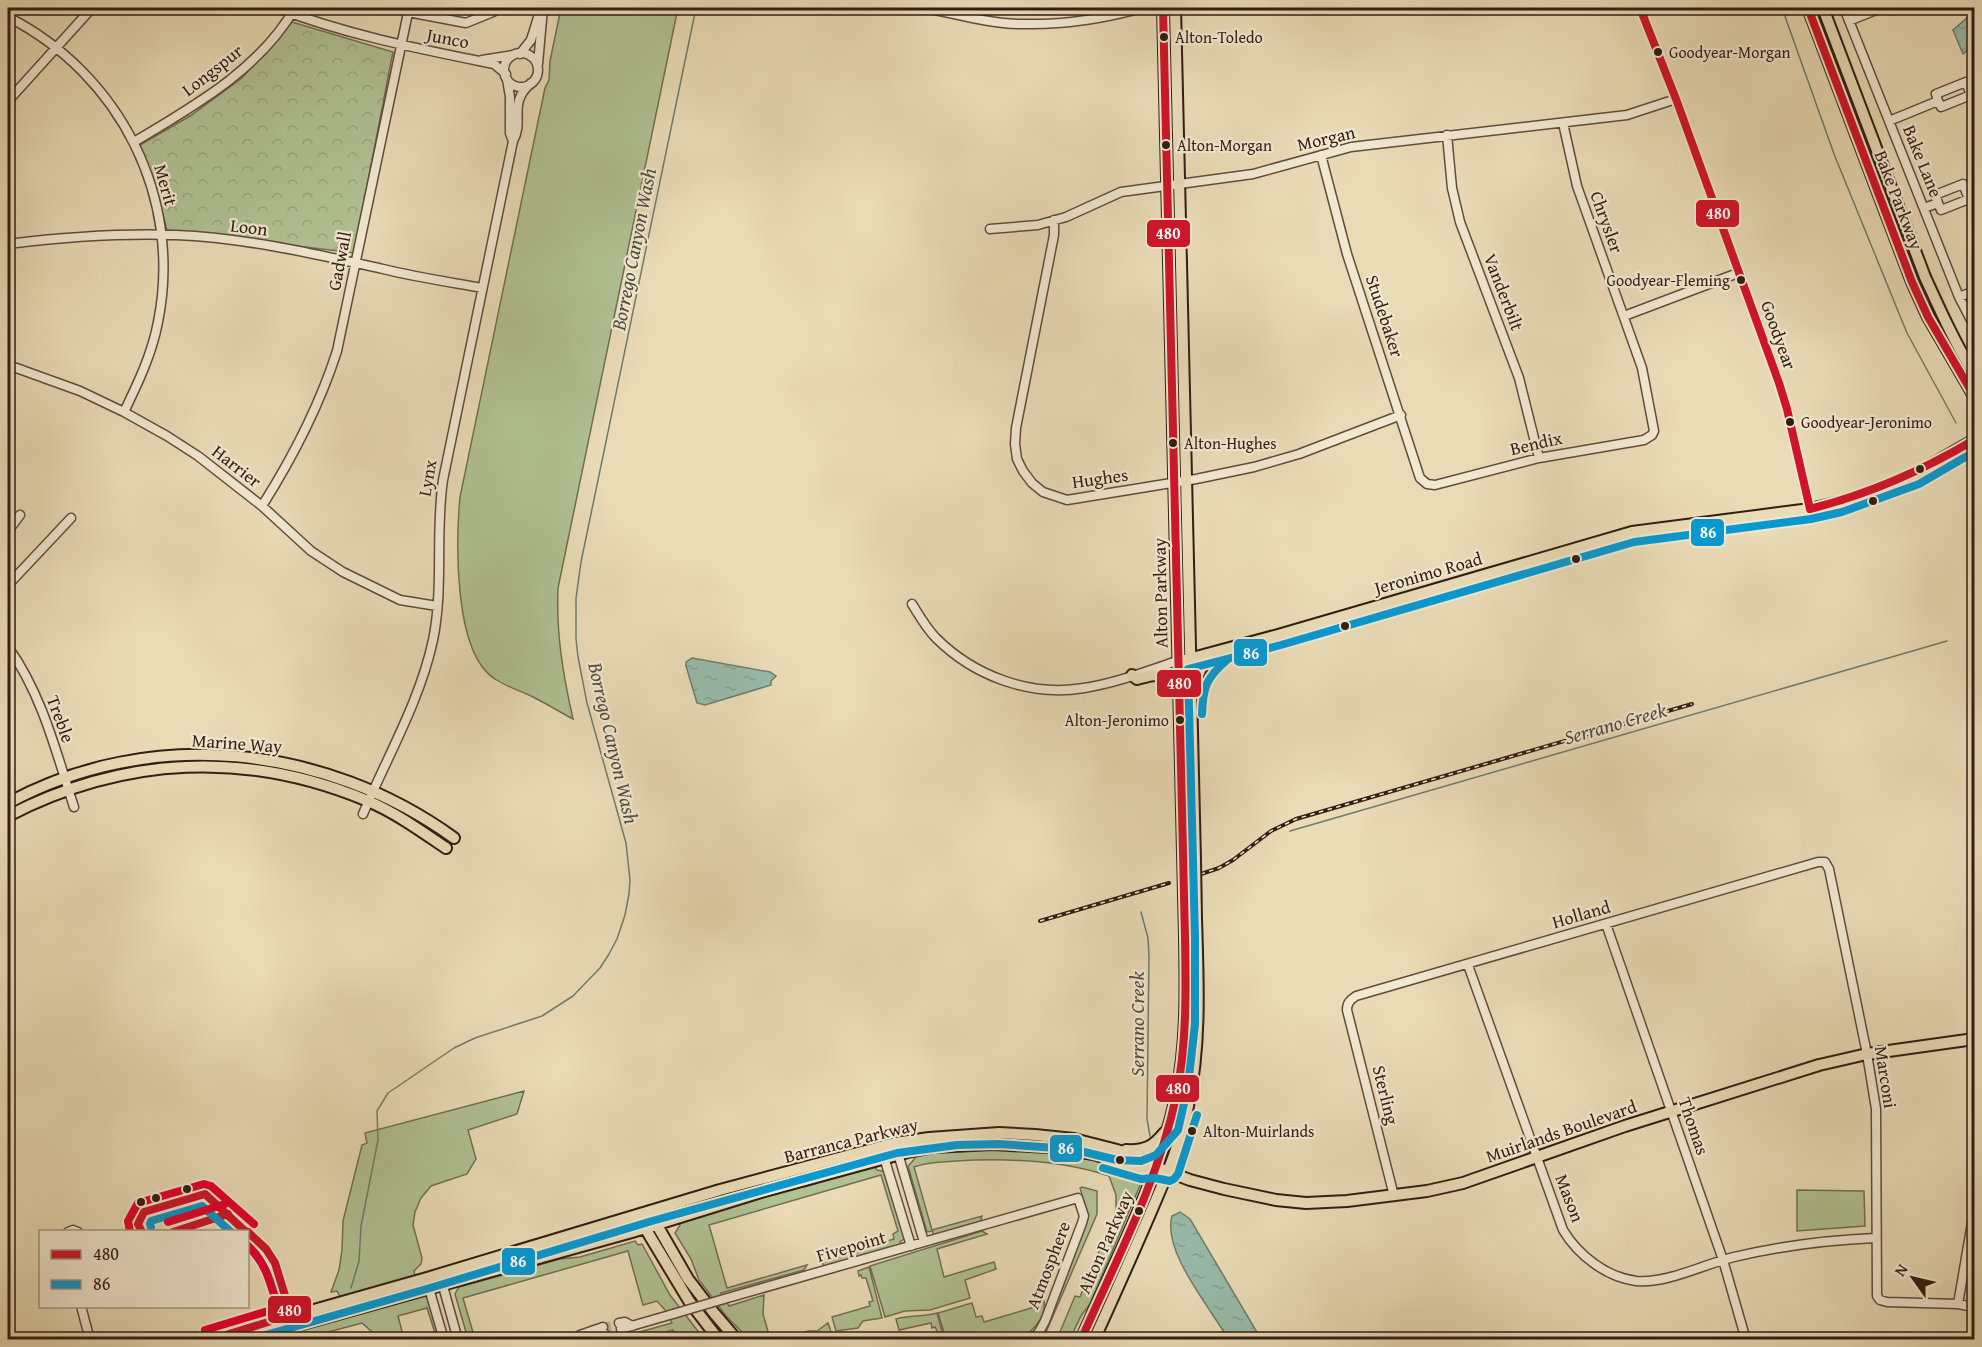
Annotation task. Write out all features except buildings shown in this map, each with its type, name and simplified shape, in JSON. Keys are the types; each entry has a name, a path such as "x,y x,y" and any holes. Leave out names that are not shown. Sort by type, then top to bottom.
{"main road":[{"name":"Alton Parkway","path":"1080,1340 1156,1167 1178,1085 1185,1023 1195,860 1192,692 1180,482 1163,8"},
{"name":"Alton Parkway","path":"1095,1340 1168,1171 1185,1120 1194,1070 1198,1016 1183,864 1177,662 1180,482 1179,184 1175,8"},
{"path":"1176,56 1181,48 1181,13 1184,8"},
{"name":"Bake Parkway","path":"1808,8 1912,282 1928,317 1974,396"},
{"name":"Bake Parkway","path":"1823,8 1925,277 1940,311 1974,374"},
{"name":"Jeronimo Road","path":"1177,662 1632,532 1810,509 1853,498 1899,481 1974,440"},
{"path":"1192,692 1201,668 1221,651"},
{"path":"1132,675 1137,679 1161,675 1168,680 1173,691 1178,693"},
{"name":"Marine Way","path":"8,803 64,778 139,759 194,755 252,757 293,764 373,790 407,806 454,838"},
{"name":"Marine Way","path":"8,816 68,789 125,773 163,767 226,766 275,772 322,784 368,801 400,818 446,848"},
{"name":"Muirlands Boulevard","path":"1156,1167 1190,1180 1276,1200 1316,1203 1394,1196 1463,1183 1671,1110 1765,1081 1867,1054 1974,1039"},
{"path":"1117,1150 1150,1148 1168,1127"},
{"name":"Barranca Parkway","path":"208,1340 644,1228 883,1153 895,1143 956,1135 1035,1134 1074,1139 1117,1150 1145,1160 1156,1167"},
{"name":"Barranca Parkway","path":"441,1280 637,1214 883,1153 898,1155 934,1147 969,1145 1025,1145 1094,1154 1142,1169 1156,1167"},
{"path":"649,1211 688,1278 737,1340"},
{"path":"637,1214 688,1301 719,1340"},
{"name":"Barranca Parkway","path":"245,1340 293,1320"}],"street":[{"path":"8,101 92,8"},
{"name":"Junco","path":"277,8 293,10 400,45 494,64 507,76"},
{"path":"408,10 466,23 494,12 497,8"},
{"path":"542,8 537,76 525,86 515,86 507,76 506,63 531,40 538,14 542,8"},
{"path":"925,8 1020,25 1058,24 1115,15 1142,8"},
{"name":"Goodyear","path":"1640,8 1676,99 1783,396 1810,509"},
{"name":"Bake Lane","path":"1844,8 1959,297 1974,326"},
{"path":"1849,21 1881,8"},
{"path":"1893,8 1894,10 1899,8"},
{"name":"Longspur","path":"134,142 201,102 232,78 260,53 293,10"},
{"name":"Gadwall","path":"262,506 295,451 324,389 342,331 408,10"},
{"name":"Merit","path":"8,17 55,48 81,70 105,96 134,142 146,169 157,204 164,268 158,323 144,369 124,412"},
{"path":"516,55 528,55 538,65"},
{"name":"Junco","path":"476,61 516,55"},
{"name":"Lynx","path":"507,76 510,98 510,133 513,141"},
{"path":"1966,82 1972,88 1971,95 1941,107 1938,101 1936,94 1966,82"},
{"name":"Lynx","path":"363,814 422,680 433,641 437,606 439,507 443,480 516,135 518,100 531,83"},
{"name":"Morgan","path":"990,229 1038,225 1066,217 1121,192 1253,174 1351,147 1628,115 1676,99"},
{"path":"1889,121 1938,101"},
{"name":"Chrysler","path":"1563,123 1577,186 1642,368 1654,427 1652,435"},
{"name":"Vanderbilt","path":"1447,135 1452,188 1460,222 1520,378 1539,458"},
{"name":"Studebaker","path":"1321,155 1347,254 1420,478 1427,484"},
{"path":"1924,208 1938,202"},
{"name":"Hughes","path":"1054,220 1054,235 1016,428 1015,444 1018,463 1032,483 1043,492 1067,500 1180,482 1268,464 1401,415"},
{"name":"Loon","path":"8,244 103,235 161,235 247,243 313,253 482,288"},
{"path":"1624,316 1738,273"},
{"path":"1959,297 1974,291"},
{"name":"Harrier","path":"8,365 80,391 167,436 198,456 262,506 311,551 343,572 400,600 437,606"},
{"name":"Bendix","path":"1427,484 1435,485 1539,458 1644,440 1652,435"},
{"path":"8,531 20,515"},
{"path":"8,585 71,518"},
{"name":"Jeronimo Road","path":"912,604 935,638 970,664 996,679 1011,684 1052,690 1084,688 1177,662"},
{"name":"Treble","path":"8,647 31,685 48,727 74,807"},
{"name":"Holland","path":"1348,1002 1356,996 1818,862 1825,862"},
{"name":"Marconi","path":"1825,862 1829,869 1876,1109 1876,1291 1880,1300 1887,1302 1958,1304"},
{"name":"Thomas","path":"1606,924 1723,1260 1746,1340"},
{"name":"Mason","path":"1468,965 1557,1215 1571,1243 1592,1262 1624,1278 1652,1282 1723,1260 1775,1248 1825,1240 1875,1238"},
{"name":"Sterling","path":"1348,1002 1347,1010 1394,1196"},
{"path":"895,1143 924,1242"},
{"path":"883,1153 911,1246"},
{"name":"Fivepoint","path":"620,1326 633,1326 1078,1198"},
{"name":"Atmosphere","path":"1031,1340 1045,1321 1082,1223 1084,1216 1078,1198"},
{"path":"1974,1210 1958,1304 1974,1307"},
{"path":"903,1217 915,1214"},
{"path":"266,1249 275,1263 293,1320"},
{"path":"441,1280 458,1340"},
{"path":"428,1283 444,1340"},
{"path":"82,1308 90,1340"},
{"path":"574,1340 580,1335 604,1331 580,1340"}],"green space":[{"path":"561,8 678,8 558,588 561,654 573,719 500,682 481,665 471,646 464,621 458,567 460,497 545,88 549,80 550,61"},
{"path":"292,22 393,52 354,253 167,230 154,182 140,145 190,116 242,78"},
{"path":"524,1091 517,1114 468,1130 476,1159 467,1174 431,1186 421,1198 413,1225 422,1258 421,1264 414,1271 415,1276 340,1297 337,1291 331,1292 339,1270 343,1221 362,1145 367,1143 365,1133"},
{"path":"987,1148 1057,1153 1091,1160 1136,1172 1134,1175 1137,1183 1141,1183 1090,1304 1081,1316 1070,1339 1057,1339 1075,1296 1080,1297 1116,1210 1116,1195 1109,1176 1071,1166 1013,1160 934,1162 919,1165 914,1167 932,1230 982,1216 981,1221 933,1235 933,1231 927,1232 908,1166 918,1155 924,1153"},
{"path":"874,1166 877,1170 886,1172 905,1238 900,1242 902,1244 823,1267 823,1260 894,1239 893,1234 898,1231 881,1175 709,1225 727,1288 807,1265 804,1270 721,1293 729,1306 764,1295 763,1314 769,1335 765,1338 763,1335 756,1339 746,1340 748,1338 727,1317 699,1280 691,1259 675,1233 680,1220"},
{"path":"1080,1188 1097,1191 1097,1214 1043,1339 1037,1340 1046,1329 1064,1284 1086,1209"},
{"path":"1797,1190 1864,1191 1865,1226 1797,1231"},
{"path":"982,1231 987,1234 937,1249 944,1277 994,1262 996,1269 965,1280 970,1298 930,1310 905,1311 885,1317 870,1266"},
{"path":"635,1241 638,1245 642,1244 670,1295 704,1339 676,1339 673,1330 641,1339 614,1339 672,1323 666,1311 657,1301 643,1305 628,1251 463,1298 475,1339 468,1339 455,1294 459,1287"},
{"path":"869,1267 882,1318 863,1321 858,1328 836,1331 832,1317 870,1306 869,1302 873,1301 866,1278 859,1276 858,1271"},
{"path":"423,1296 428,1297 442,1339 437,1339 427,1308 398,1316 404,1339 380,1339 362,1323 302,1339 291,1339 289,1333"},
{"path":"1044,1301 1043,1313 1038,1323 1019,1339 946,1339 938,1313 972,1303 976,1317 982,1316 984,1322 1038,1306"},
{"path":"937,1313 944,1339 941,1339 935,1327 932,1328 931,1323 899,1330 896,1319"},
{"path":"828,1323 831,1332 804,1339 773,1339 817,1331"}],"water":[{"path":"1974,12 1974,45 1963,54 1953,30"},
{"path":"692,658 770,672 776,676 771,681 771,685 705,705 697,703 686,666 686,662"},
{"path":"1180,1212 1190,1219 1261,1339 1228,1339 1200,1296 1174,1246 1171,1230 1172,1216"}],"waterway":[{"name":"Borrego Canyon Wash","path":"351,1288 359,1261 361,1226 378,1140 377,1111 388,1093 454,1048 475,1038 542,1016 573,996 600,968 609,954 625,915 630,880 626,843 587,703 576,639 576,598 581,562 696,8"},
{"name":"Serrano Creek","path":"1782,8 1834,154 1907,333 1956,423"},
{"name":"Serrano Creek","path":"1290,831 1947,641"},
{"name":"Serrano Creek","path":"1141,912 1148,938 1149,957 1147,1119 1150,1136"}],"tunnel":[{"path":"603,1327 619,1323"},
{"path":"605,1334 621,1329"}],"railway":[{"path":"1192,877 1219,868 1271,831 1296,819 1692,704"},
{"path":"1040,921 1169,883"}],"transit line":[{"name":"480","path":"1081,1340 1135,1220 1158,1160 1176,1097 1184,1037 1185,937 1163,8"},
{"name":"480","path":"1640,8 1676,99 1779,383 1810,509"},
{"name":"480","path":"1808,8 1912,282 1928,317 1974,396"},
{"name":"480","path":"1810,509 1895,480 1935,462 1974,440"},
{"name":"86","path":"248,1340 652,1221 897,1153 957,1145 999,1144 1072,1149 1117,1160 1141,1161 1156,1155 1178,1130 1188,1086 1195,1024 1188,669 1281,645 1634,542 1811,519 1842,512 1919,484 1974,452"},
{"name":"86","path":"1202,714 1203,697 1207,684 1214,672 1227,660"},
{"name":"86","path":"1103,1168 1141,1179 1155,1178 1170,1181 1174,1179 1178,1174 1197,1115"},
{"path":"130,1230 128,1221 138,1203 204,1184 211,1186 254,1224"},
{"name":"480","path":"141,1230 138,1224 144,1212 205,1194 244,1230"},
{"path":"168,1222 225,1204"},
{"name":"86","path":"151,1227 151,1221 202,1206 229,1230"},
{"name":"480","path":"179,1230 228,1214"},
{"name":"480","path":"210,1340 291,1315 275,1263 266,1249 249,1233"},
{"name":"86","path":"249,1247 266,1270 281,1318"},
{"path":"205,1330 278,1308 264,1267 249,1247"}],"place":[{"name":"Alton-Toledo","path":"1164,37"},
{"name":"Goodyear-Morgan","path":"1658,52"},
{"name":"Alton-Morgan","path":"1166,145"},
{"name":"Goodyear-Fleming","path":"1741,280"},
{"name":"Goodyear-Jeronimo","path":"1790,422"},
{"name":"Alton-Hughes","path":"1173,443"},
{"name":"Alton-Jeronimo","path":"1180,720"},
{"name":"Alton-Muirlands","path":"1192,1131"}]}
